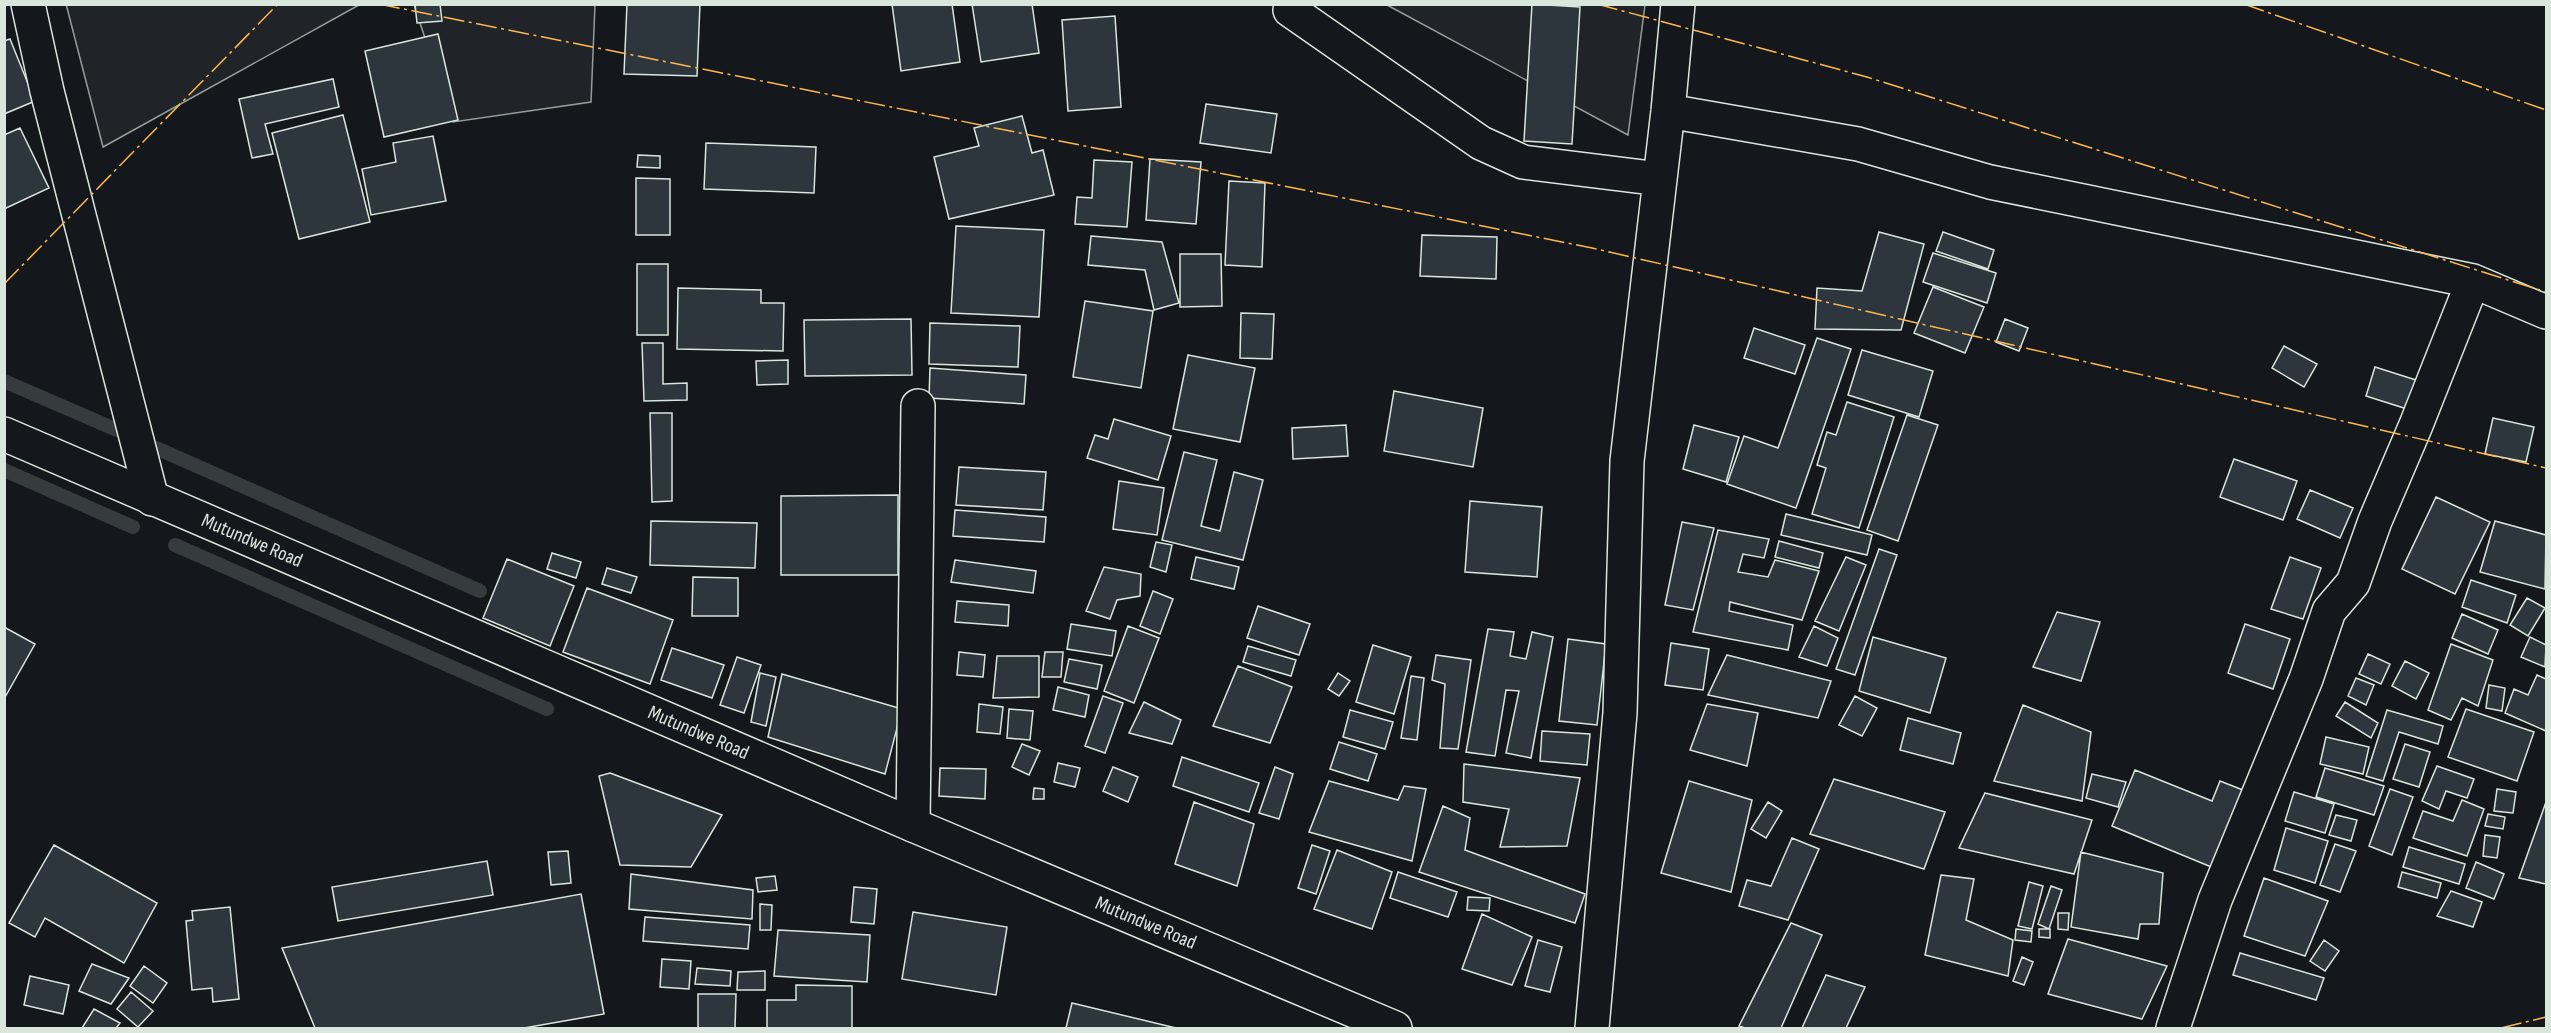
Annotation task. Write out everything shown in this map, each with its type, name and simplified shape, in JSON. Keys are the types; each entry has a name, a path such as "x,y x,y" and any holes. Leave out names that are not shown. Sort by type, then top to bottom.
{"street":[{"path":"28,4 47,91 152,499"},
{"path":"1592,1029 1620,712 1627,461 1668,111 1678,4"},
{"path":"1290,10 1481,143 1523,162 1660,179"},
{"path":"1668,111 1858,144 1990,182 2473,281 2547,312"},
{"path":"2172,1029 2216,900 2306,679 2329,610 2353,583 2375,521 2473,281"},
{"path":"913,825 918,406"},
{"name":"Mutundwe Road","path":"4,434 913,825 1395,1029"}],"shaded area":[{"path":"66,4 359,4 359,5 103,147"},
{"path":"414,5 595,5 591,102 453,122"},
{"path":"1387,5 1645,5 1628,135"}],"building":[{"path":"415,4 440,4 442,21 417,23"},
{"path":"627,4 700,4 697,76 624,74"},
{"path":"892,4 952,4 960,62 901,71"},
{"path":"972,4 1032,4 1039,53 981,62"},
{"path":"1532,4 1580,7 1572,144 1524,141"},
{"path":"1115,16 1121,107 1068,111 1062,20"},
{"path":"438,34 458,120 384,137 365,51"},
{"path":"10,39 35,101 4,114 4,41"},
{"path":"333,79 339,107 265,124 273,154 252,158 239,99"},
{"path":"1206,104 1277,114 1271,153 1200,143"},
{"path":"343,115 370,222 299,239 272,133"},
{"path":"1022,116 1032,153 1043,150 1054,195 949,219 934,157 979,146 974,128"},
{"path":"20,128 49,188 4,209 4,135"},
{"path":"433,136 446,201 371,215 362,169 396,162 393,143"},
{"path":"706,143 816,147 814,193 704,189"},
{"path":"638,155 660,156 660,168 637,167"},
{"path":"1150,159 1201,162 1196,224 1146,220"},
{"path":"1094,160 1132,162 1127,227 1075,224 1077,197 1092,198"},
{"path":"636,178 670,179 670,235 636,235"},
{"path":"1229,181 1265,183 1262,267 1225,265"},
{"path":"956,226 1044,230 1039,317 951,313"},
{"path":"1879,232 1924,244 1901,330 1815,329 1817,288 1862,291"},
{"path":"1943,232 1994,250 1988,269 1936,251"},
{"path":"1422,235 1497,237 1496,279 1420,276"},
{"path":"1091,236 1162,242 1179,303 1154,310 1145,270 1088,265"},
{"path":"1933,253 1996,273 1987,303 1923,282"},
{"path":"1180,254 1221,254 1222,306 1180,307"},
{"path":"637,264 668,264 668,335 637,335"},
{"path":"1933,287 1984,307 1965,353 1914,333"},
{"path":"678,288 761,290 761,303 784,303 783,351 677,349"},
{"path":"1085,301 1153,311 1141,388 1073,377"},
{"path":"1241,313 1274,314 1272,359 1240,358"},
{"path":"911,319 912,375 805,376 804,320"},
{"path":"2005,319 2028,328 2019,351 1996,342"},
{"path":"930,323 1020,326 1018,367 929,364"},
{"path":"1754,328 1805,345 1795,374 1744,358"},
{"path":"1817,338 1851,349 1796,508 1727,484 1744,436 1778,448"},
{"path":"642,343 663,343 663,384 687,383 687,400 644,401"},
{"path":"2284,346 2317,364 2304,387 2272,368"},
{"path":"1862,350 1933,371 1919,417 1848,395"},
{"path":"1188,355 1255,368 1240,442 1173,429"},
{"path":"788,360 788,384 757,385 756,361"},
{"path":"2375,367 2416,380 2407,409 2366,396"},
{"path":"930,368 1026,375 1024,404 929,398"},
{"path":"1394,391 1483,408 1473,467 1384,451"},
{"path":"1847,402 1894,417 1859,528 1812,514 1826,468 1817,465 1827,432 1836,435"},
{"path":"650,413 672,413 672,501 652,502"},
{"path":"1907,415 1938,425 1898,541 1867,530"},
{"path":"2493,418 2534,427 2526,462 2485,454"},
{"path":"1114,419 1171,436 1158,480 1087,458 1095,435 1108,439"},
{"path":"1346,425 1348,456 1293,459 1292,428"},
{"path":"1694,425 1739,437 1726,482 1683,469"},
{"path":"1184,452 1217,460 1201,526 1220,531 1234,472 1263,480 1243,560 1162,540"},
{"path":"2234,459 2297,481 2283,520 2220,497"},
{"path":"959,467 1046,472 1043,510 956,505"},
{"path":"1119,481 1164,488 1157,535 1113,529"},
{"path":"2310,490 2353,508 2340,538 2297,519"},
{"path":"898,495 898,575 781,575 781,496"},
{"path":"2436,497 2490,522 2455,594 2402,569"},
{"path":"1470,501 1542,507 1537,577 1465,572"},
{"path":"955,510 1046,517 1044,542 953,536"},
{"path":"1786,514 1872,535 1867,555 1781,535"},
{"path":"651,521 757,523 755,568 650,565"},
{"path":"2495,521 2546,535 2545,589 2480,572"},
{"path":"1682,522 1714,528 1693,610 1665,605"},
{"path":"1718,530 1769,539 1764,558 1743,554 1738,572 1768,577 1775,560 1819,571 1802,620 1730,602 1729,611 1793,625 1788,650 1693,632"},
{"path":"1779,541 1823,553 1819,568 1775,557"},
{"path":"1156,542 1172,545 1166,572 1150,567"},
{"path":"1879,549 1897,555 1855,675 1836,669"},
{"path":"552,553 581,562 576,578 547,569"},
{"path":"1196,557 1239,567 1234,589 1191,579"},
{"path":"1846,557 1866,565 1839,631 1815,621"},
{"path":"2290,557 2321,568 2303,619 2271,609"},
{"path":"507,559 574,586 550,646 483,618"},
{"path":"955,560 1036,571 1033,593 951,582"},
{"path":"1104,567 1141,574 1140,596 1117,600 1110,619 1086,611"},
{"path":"607,568 637,577 631,593 602,584"},
{"path":"693,577 738,578 738,616 692,616"},
{"path":"2471,580 2516,595 2507,623 2462,607"},
{"path":"587,588 673,620 650,684 563,652"},
{"path":"1153,591 1173,599 1160,634 1140,626"},
{"path":"2527,598 2545,608 2528,636 2510,625"},
{"path":"957,601 1009,605 1008,626 955,622"},
{"path":"1258,606 1310,624 1299,655 1247,638"},
{"path":"2057,612 2100,622 2081,681 2033,667"},
{"path":"2462,614 2498,630 2488,654 2452,638"},
{"path":"1071,624 1116,631 1112,656 1067,649"},
{"path":"2245,624 2290,639 2273,689 2228,673"},
{"path":"1128,626 1159,638 1134,703 1104,691"},
{"path":"1814,626 1838,638 1827,666 1799,657"},
{"path":"4,627 35,644 4,699"},
{"path":"1488,629 1514,632 1510,656 1526,659 1532,632 1553,637 1531,758 1506,753 1519,691 1506,690 1495,756 1466,752"},
{"path":"1873,637 1946,658 1930,713 1859,691"},
{"path":"2530,637 2546,645 2545,667 2521,657"},
{"path":"1568,639 1606,644 1597,725 1559,721"},
{"path":"1671,643 1709,649 1703,690 1665,685"},
{"path":"2451,644 2493,660 2478,706 2462,698 2451,720 2428,710"},
{"path":"1373,645 1411,657 1394,714 1356,702"},
{"path":"1248,646 1296,660 1291,676 1243,662"},
{"path":"672,648 724,665 712,698 661,680"},
{"path":"959,652 985,655 983,677 957,675"},
{"path":"1045,652 1063,652 1061,677 1042,677"},
{"path":"2368,654 2390,664 2381,684 2359,674"},
{"path":"1436,655 1471,660 1458,749 1440,748 1445,684 1432,680"},
{"path":"1727,655 1831,681 1818,718 1708,695"},
{"path":"997,656 1039,656 1039,697 993,698"},
{"path":"737,657 761,665 744,713 720,705"},
{"path":"1069,659 1102,665 1097,689 1064,682"},
{"path":"2405,661 2429,673 2416,699 2392,686"},
{"path":"1238,666 1292,687 1270,743 1213,726"},
{"path":"760,673 776,677 766,726 751,722"},
{"path":"1338,673 1350,681 1339,696 1328,689"},
{"path":"782,674 902,709 885,774 768,737"},
{"path":"2537,675 2546,679 2546,731 2505,713 2514,689 2528,695"},
{"path":"1411,676 1424,678 1417,740 1401,738"},
{"path":"2356,678 2374,685 2366,705 2348,696"},
{"path":"2489,685 2505,688 2502,711 2486,708"},
{"path":"1058,687 1089,695 1085,717 1053,710"},
{"path":"1103,696 1123,703 1105,753 1085,746"},
{"path":"1855,696 1877,708 1862,736 1839,725"},
{"path":"1144,702 1181,720 1172,744 1129,733"},
{"path":"2345,702 2378,723 2371,738 2336,716"},
{"path":"979,704 1003,707 1000,734 977,732"},
{"path":"1707,704 1758,713 1747,766 1690,750"},
{"path":"2023,705 2091,732 2082,801 1994,781"},
{"path":"1009,709 1033,711 1030,740 1007,738"},
{"path":"2466,709 2534,732 2517,781 2448,757"},
{"path":"1350,710 1393,722 1385,749 1343,737"},
{"path":"2387,710 2443,726 2438,744 2399,732 2383,781 2366,776"},
{"path":"1908,718 1961,733 1953,764 1900,750"},
{"path":"1542,731 1590,734 1587,765 1540,761"},
{"path":"2326,737 2369,747 2363,774 2320,764"},
{"path":"1339,742 1377,754 1368,781 1330,769"},
{"path":"1022,744 1040,751 1029,775 1012,767"},
{"path":"2405,744 2430,752 2419,787 2393,779"},
{"path":"1182,757 1259,783 1249,812 1173,786"},
{"path":"1058,763 1080,768 1075,787 1054,782"},
{"path":"1464,764 1580,778 1567,846 1500,847 1509,809 1463,802"},
{"path":"2437,766 2474,779 2467,798 2446,791 2439,809 2422,801"},
{"path":"1113,767 1138,777 1128,802 1103,791"},
{"path":"1275,767 1293,774 1279,819 1259,813"},
{"path":"940,768 986,769 985,799 939,796"},
{"path":"2325,768 2384,786 2374,815 2316,797"},
{"path":"2135,770 2212,801 2220,781 2253,794 2221,871 2112,826"},
{"path":"610,773 722,815 691,867 620,865 599,776"},
{"path":"2092,774 2126,782 2118,807 2086,798"},
{"path":"1834,779 1945,812 1924,869 1810,834"},
{"path":"1329,781 1398,800 1404,786 1426,789 1412,861 1309,832"},
{"path":"1689,781 1752,800 1731,892 1661,873"},
{"path":"1034,788 1044,789 1044,799 1033,799"},
{"path":"2390,789 2413,797 2392,855 2369,846"},
{"path":"2497,789 2516,792 2513,813 2494,811"},
{"path":"2294,792 2334,804 2325,833 2285,821"},
{"path":"1985,793 2092,820 2074,874 1959,848"},
{"path":"2462,800 2484,809 2467,856 2413,838 2423,811 2453,821"},
{"path":"1194,802 1254,824 1237,886 1175,864"},
{"path":"1768,802 1782,811 1766,838 1751,829"},
{"path":"2546,802 2546,884 2519,878"},
{"path":"1443,806 1470,818 1465,850 1585,894 1575,923 1419,872"},
{"path":"2488,814 2505,817 2503,829 2485,826"},
{"path":"2336,815 2357,820 2351,841 2329,835"},
{"path":"2286,828 2328,841 2315,883 2274,870"},
{"path":"2485,835 2500,837 2497,858 2483,856"},
{"path":"1792,838 1819,849 1788,920 1739,906 1747,880 1771,886"},
{"path":"2335,844 2356,851 2340,892 2320,885"},
{"path":"54,845 157,903 124,963 45,918 35,937 9,923"},
{"path":"1312,845 1330,851 1316,894 1298,888"},
{"path":"2409,847 2465,864 2459,884 2403,867"},
{"path":"1337,850 1392,872 1372,929 1314,909"},
{"path":"568,851 571,883 551,885 548,852"},
{"path":"2081,852 2163,873 2159,924 2140,924 2138,939 2071,927"},
{"path":"487,861 493,895 338,921 332,887"},
{"path":"2476,862 2504,874 2494,899 2466,888"},
{"path":"1398,872 1457,892 1448,917 1390,898"},
{"path":"2402,872 2441,883 2437,898 2398,887"},
{"path":"631,874 753,890 752,919 629,909"},
{"path":"1941,875 1974,879 1966,920 2013,940 2008,976 1925,955"},
{"path":"775,876 777,890 758,892 756,878"},
{"path":"2264,878 2328,901 2305,956 2244,936"},
{"path":"2029,882 2043,886 2032,929 2018,926"},
{"path":"2051,886 2062,890 2049,929 2038,924"},
{"path":"854,887 877,889 874,924 851,922"},
{"path":"2451,891 2482,902 2473,927 2437,916"},
{"path":"581,894 604,1014 524,1028 315,1028 282,948"},
{"path":"1468,897 1490,898 1489,911 1467,910"},
{"path":"760,904 772,905 771,930 760,930"},
{"path":"230,907 239,999 213,1002 212,988 192,990 186,921 193,920 192,911"},
{"path":"913,912 1007,927 996,995 902,979"},
{"path":"2058,913 2069,913 2068,930 2058,929"},
{"path":"1482,914 1532,937 1512,985 1462,969"},
{"path":"645,917 750,925 748,949 643,941"},
{"path":"1791,923 1822,935 1781,1028 1739,1026"},
{"path":"2016,929 2032,931 2031,942 2015,940"},
{"path":"2039,929 2050,929 2050,938 2039,937"},
{"path":"778,930 870,935 867,982 774,976"},
{"path":"2068,939 2167,966 2142,1019 2048,994"},
{"path":"1538,940 1562,947 1550,992 1525,986"},
{"path":"2324,940 2339,951 2325,971 2310,961"},
{"path":"2240,953 2324,978 2316,1000 2233,975"},
{"path":"2022,957 2033,962 2024,985 2013,981"},
{"path":"662,959 691,961 689,989 660,987"},
{"path":"92,964 129,978 111,1004 79,991"},
{"path":"144,966 167,983 153,1003 130,986"},
{"path":"697,968 731,971 730,986 695,984"},
{"path":"765,971 765,990 737,990 738,972"},
{"path":"1826,975 1865,987 1846,1028 1802,1028"},
{"path":"30,976 69,985 63,1014 24,1005"},
{"path":"796,985 852,986 852,1028 767,1028 767,1000 796,1000"},
{"path":"131,992 153,1011 138,1027 117,1009"},
{"path":"698,994 736,994 735,1028 698,1028"},
{"path":"1072,1003 1176,1028 1066,1028"},
{"path":"94,1009 120,1023 116,1028 82,1028"}],"waterway":[{"path":"4,381 117,430"},
{"path":"156,448 480,591"},
{"path":"4,470 133,527"},
{"path":"175,545 547,709"}],"power":[{"path":"4,284 278,4"},
{"path":"379,4 1592,248 2546,468"},
{"path":"1597,4 1867,77 2546,292"},
{"path":"2244,4 2546,110"},
{"path":"2501,1028 2546,1017"}]}
